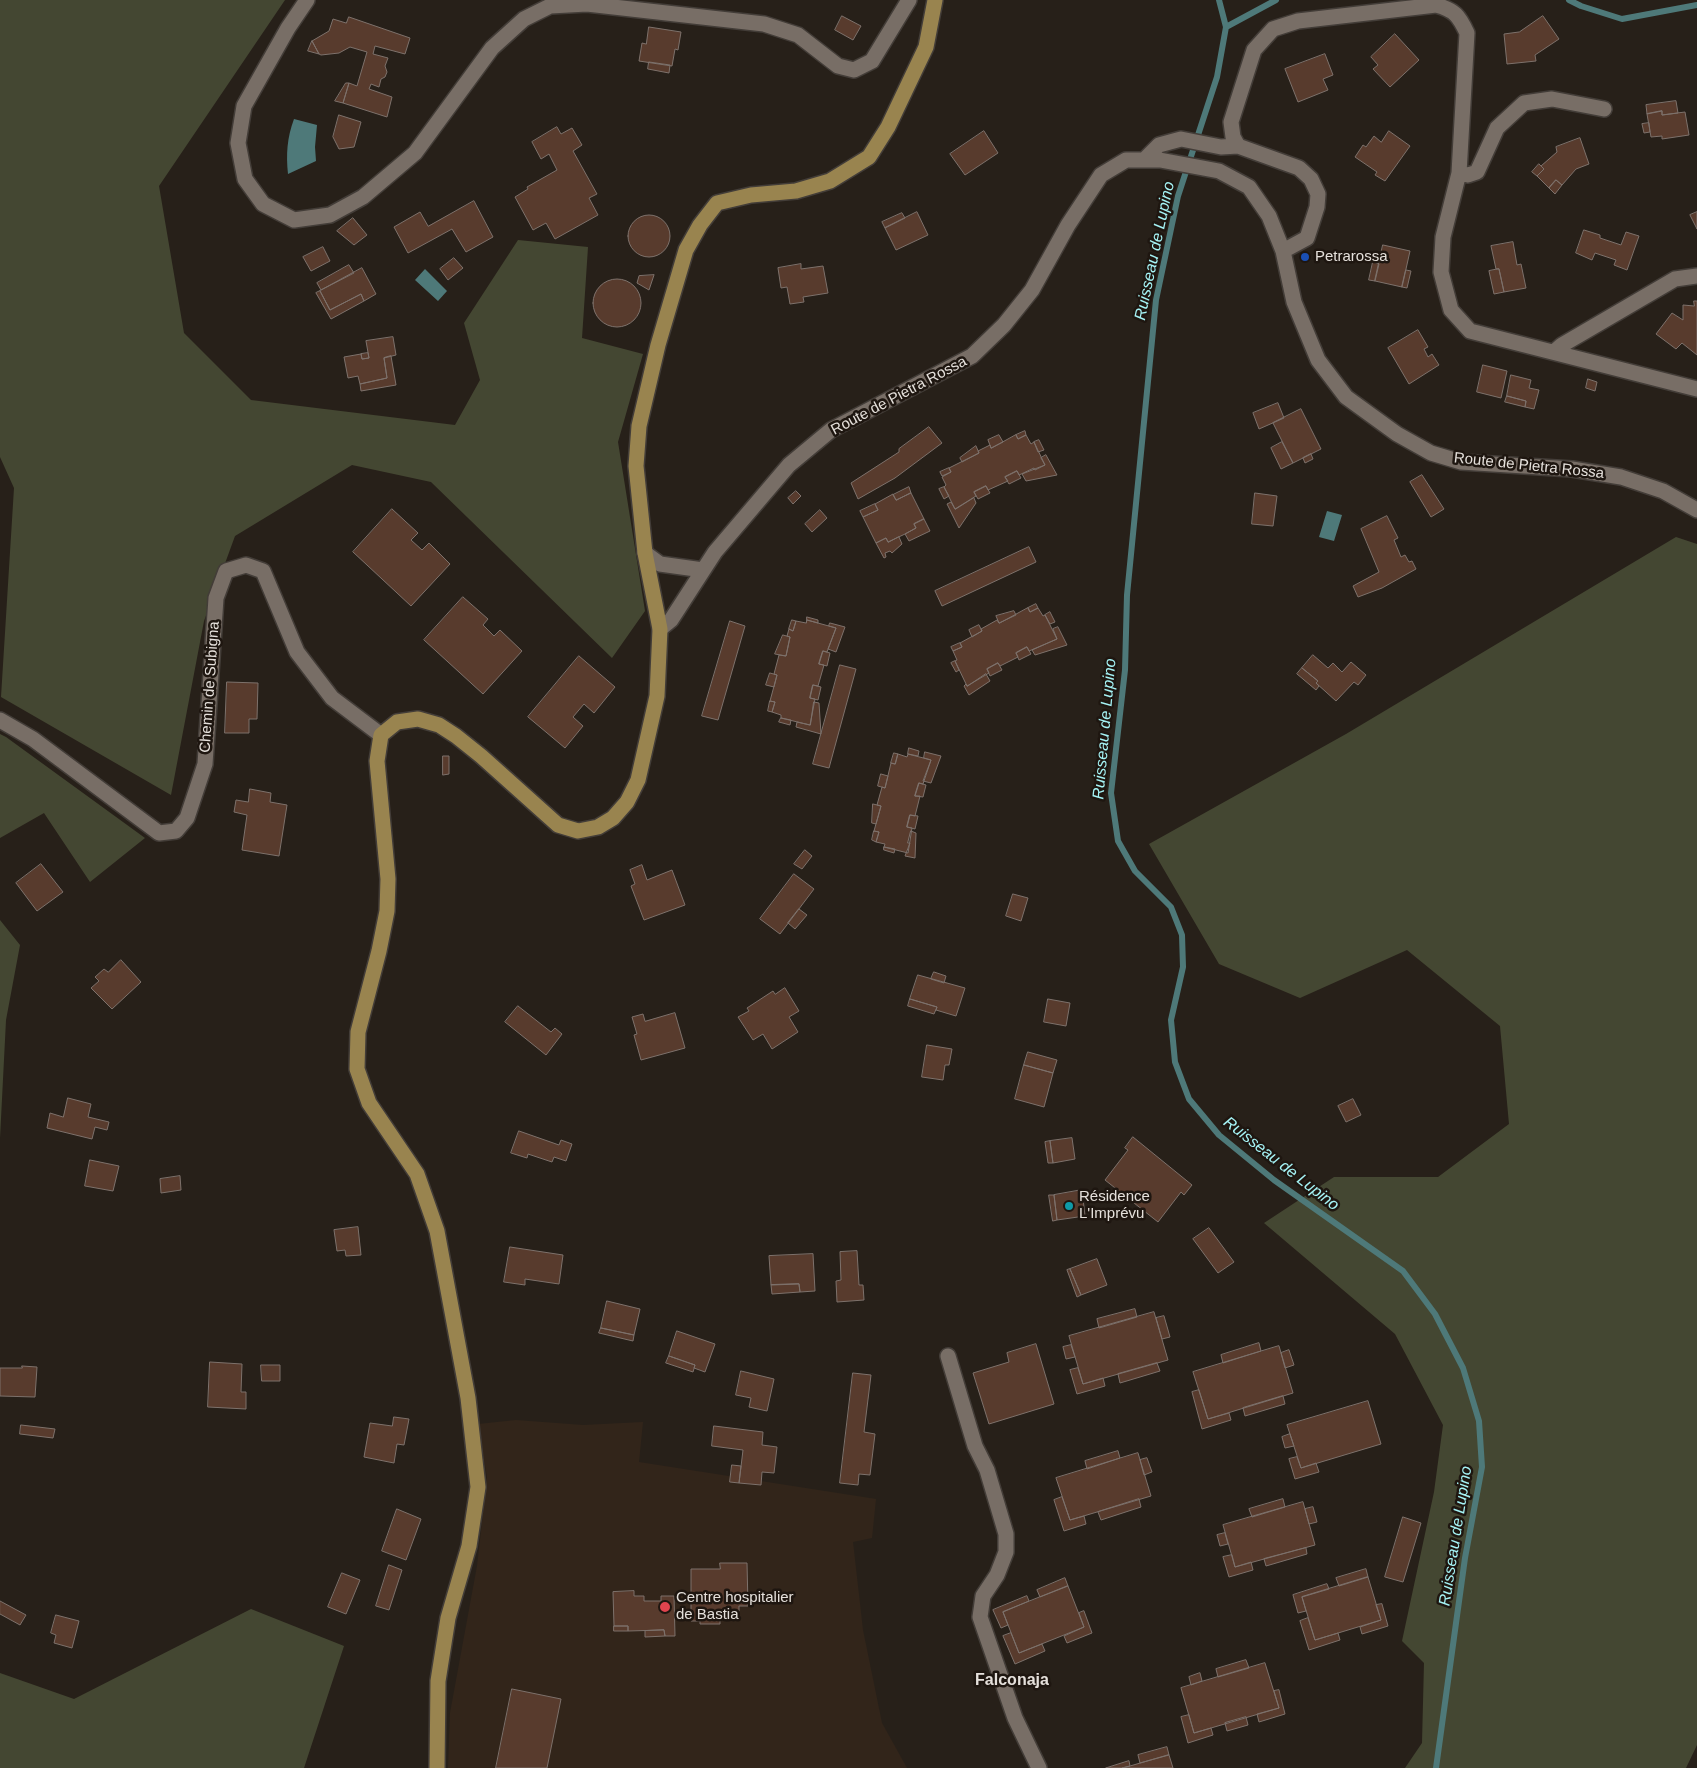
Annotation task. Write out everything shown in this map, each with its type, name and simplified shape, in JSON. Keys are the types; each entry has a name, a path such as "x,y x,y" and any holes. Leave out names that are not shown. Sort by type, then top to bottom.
{"main road":[{"path":"437,1768 438,1681 448,1618 469,1546 478,1487 468,1398 437,1231 417,1174 369,1103 357,1069 358,1032 379,951 387,911 388,879 377,761 381,735 397,722 418,719 439,725 475,751 558,825 578,831 598,828 613,818 627,802 638,780 657,696 660,629 645,553 636,466 639,426 658,345 686,250 700,225 717,203 751,195 796,191 830,181 869,157 888,127 926,47 935,0"}],"street":[{"path":"307,0 288,28 244,106 238,143 245,180 263,204 294,220 330,215 363,197 415,153 492,48 524,19 550,6 587,4 764,24 798,35 838,66 854,70 872,61 909,0"},
{"path":"1238,146 1233,136 1231,122 1254,50 1273,29 1298,21 1436,5 1449,8 1460,18 1467,33 1459,172 1443,237 1441,272 1451,310 1470,331 1697,388"},
{"path":"1459,172 1468,175 1477,172 1496,128 1524,103 1552,99 1604,109"},
{"path":"1144,160 1159,145 1181,139 1221,147 1238,146 1299,168 1312,179 1318,194 1317,207 1307,238 1283,251"},
{"name":"Route de Pietra Rossa","path":"660,629 671,620 714,552 789,465 832,430 972,356 1004,325 1032,290 1068,225 1102,175 1126,160 1160,160 1220,171 1249,187 1270,216 1283,251 1294,302 1318,360 1346,397 1397,434 1431,453 1461,462 1572,470 1621,477 1664,491 1697,510"},
{"path":"1554,352 1562,345 1675,279 1697,276"},
{"path":"645,553 660,564 703,570"},
{"name":"Chemin de Subigna","path":"0,720 33,739 159,833 176,831 188,818 205,764 216,598 226,571 246,565 263,571 297,652 332,698 381,735"},
{"path":"948,1356 975,1446 988,1470 1006,1534 1006,1552 997,1575 983,1596 980,1618 1016,1718 1039,1768"}],"shaded area":[{"name":"Centre hospitalier de Bastia","path":"516,1420 583,1425 643,1422 639,1462 876,1499 872,1538 853,1542 863,1630 882,1723 907,1768 448,1768 450,1713 477,1566 487,1477 478,1424"}],"green space":[{"path":"0,0 285,0 159,186 184,333 251,400 455,425 480,380 464,323 518,240 588,247 582,338 643,354 618,442 645,611 612,658 431,482 352,465 235,536 204,621 171,795 1,697 14,488 0,457"},
{"path":"1676,537 1697,544 1697,1745 1686,1768 1405,1768 1422,1743 1424,1663 1402,1641 1434,1492 1443,1425 1395,1334 1264,1223 1334,1177 1438,1177 1509,1124 1500,1026 1407,950 1300,998 1219,964 1149,844 1346,734"},
{"path":"0,734 145,838 90,882 44,813 0,838"},
{"path":"0,920 20,945 6,1020 0,1138"},
{"path":"251,1609 344,1646 304,1768 0,1768 0,1673 74,1699"}],"water":[{"path":"294,119 317,125 316,161 288,174 288,146"},
{"path":"425,269 447,291 438,301 415,280"},
{"path":"1327,511 1342,515 1334,541 1319,537"}],"building":[{"path":"842,16 861,26 853,40 835,30"},
{"path":"1543,16 1559,39 1535,55 1536,61 1507,64 1504,34 1519,32"},
{"path":"349,17 410,38 405,54 375,46 373,54 388,58 385,66 387,72 385,77 381,79 379,87 371,84 369,89 392,97 387,117 343,103 349,83 357,86 367,52 350,47 339,53 321,55 312,41 329,31 333,19 346,23"},
{"path":"649,27 681,32 678,50 675,49 672,66 639,61 642,43 646,44"},
{"path":"1395,34 1419,60 1390,87 1373,69 1378,65 1371,57"},
{"path":"312,41 319,54 308,51"},
{"path":"1325,54 1333,75 1323,79 1328,90 1298,102 1285,69"},
{"path":"649,62 670,65 669,73 648,69"},
{"path":"346,83 349,83 343,103 335,101"},
{"path":"1676,101 1678,113 1662,115 1662,111 1647,114 1646,105"},
{"path":"1662,111 1662,115 1685,112 1689,135 1662,139 1662,136 1651,137 1647,114"},
{"path":"339,115 361,122 354,147 339,149 333,137"},
{"path":"1649,123 1650,132 1644,133 1642,124"},
{"path":"557,127 561,134 572,128 582,145 573,151 597,194 589,198 598,215 555,239 546,223 533,230 515,197 528,189 527,187 557,170 549,154 541,159 532,142"},
{"path":"984,131 998,153 965,175 950,154"},
{"path":"1389,131 1410,146 1385,181 1375,175 1377,172 1355,157 1363,145 1366,147 1374,136 1381,142"},
{"path":"1580,138 1589,164 1576,169 1562,185 1556,180 1549,188 1537,176 1544,169 1541,166 1557,152 1556,147"},
{"path":"1539,164 1544,169 1537,176 1532,172"},
{"path":"1556,180 1562,185 1555,194 1549,188"},
{"path":"474,201 493,237 466,252 452,229 408,253 394,227 420,212 428,226"},
{"path":"917,212 928,235 896,250 885,228"},
{"path":"1697,212 1697,229 1690,215"},
{"path":"902,213 905,218 885,228 882,222"},
{"path":"649,215 664,221 670,236 664,251 649,257 634,251 628,236 634,221"},
{"path":"353,218 367,235 354,245 337,231"},
{"path":"1584,230 1621,245 1626,232 1639,236 1627,270 1614,265 1616,260 1595,253 1592,260 1576,253"},
{"path":"1513,242 1517,265 1521,264 1526,288 1504,292 1491,246"},
{"path":"1383,245 1410,251 1402,287 1375,281"},
{"path":"323,247 330,261 311,271 303,257"},
{"path":"454,258 463,268 448,280 440,269"},
{"path":"1373,262 1379,264 1375,281 1369,280"},
{"path":"801,264 801,269 823,266 828,293 803,297 804,302 790,304 787,287 781,288 778,268"},
{"path":"349,265 354,273 321,290 317,283"},
{"path":"362,268 376,294 364,301 361,294 330,310 320,291"},
{"path":"1499,269 1504,292 1494,294 1489,271"},
{"path":"1406,270 1411,271 1407,288 1402,287"},
{"path":"654,275 649,290 637,283 639,276"},
{"path":"612,279 622,279 631,283 637,289 640,294 640,312 631,323 622,327 612,327 603,323 597,317 593,308 593,298 597,289 603,283"},
{"path":"320,291 330,310 361,294 364,301 331,319 316,293"},
{"path":"1694,301 1697,301 1697,355 1682,343 1676,349 1656,334 1672,313 1683,320 1683,305 1694,306"},
{"path":"1418,330 1428,347 1424,349 1428,357 1432,354 1439,365 1409,384 1388,348"},
{"path":"393,337 396,355 384,358 387,378 360,384 358,376 348,378 344,357 361,354 362,359 369,358 366,341"},
{"path":"368,353 369,358 362,359 361,354"},
{"path":"391,356 396,385 361,391 360,384 387,378 384,358"},
{"path":"1483,365 1507,371 1501,398 1477,392"},
{"path":"1511,375 1531,380 1529,388 1539,390 1534,409 1525,407 1526,401 1507,396"},
{"path":"1588,379 1597,382 1595,391 1586,388"},
{"path":"1507,396 1526,401 1525,407 1505,402"},
{"path":"1278,403 1284,418 1259,429 1253,413"},
{"path":"1301,409 1321,449 1293,463 1273,423"},
{"path":"929,427 942,443 895,478 858,499 851,483 899,452 899,449"},
{"path":"1025,431 1026,435 1018,439 1016,435"},
{"path":"999,435 1003,442 991,448 988,440"},
{"path":"1016,435 1018,439 1026,435 1031,444 1034,442 1045,465 1019,475 1017,471 1005,477 1008,481 988,490 986,486 974,492 976,496 955,509 944,487 946,485 942,477 951,472 949,468 979,453 978,451 990,445 991,448"},
{"path":"1039,440 1044,450 1038,452 1034,442"},
{"path":"1282,442 1293,463 1281,469 1271,448"},
{"path":"976,446 979,453 962,462 960,458"},
{"path":"1311,454 1313,459 1305,463 1303,458"},
{"path":"1046,455 1057,475 1026,481 1022,474 1045,465 1041,458"},
{"path":"949,468 951,472 942,476 940,472"},
{"path":"1017,471 1021,478 1009,484 1005,477"},
{"path":"1422,475 1444,509 1431,517 1410,482"},
{"path":"986,486 990,493 978,499 974,492"},
{"path":"909,487 911,493 896,500 893,495"},
{"path":"944,487 949,496 944,499 939,489"},
{"path":"796,491 801,496 793,504 788,498"},
{"path":"911,493 924,519 914,524 916,528 905,534 888,542 886,538 876,543 863,517 878,510 875,504 893,494 896,500"},
{"path":"1255,493 1277,496 1273,526 1252,524"},
{"path":"974,498 976,503 959,528 947,504 951,502 955,509"},
{"path":"875,504 878,510 863,517 860,511"},
{"path":"392,509 418,533 411,540 422,550 429,543 450,564 411,606 353,552"},
{"path":"820,510 827,518 812,532 805,524"},
{"path":"1387,516 1398,538 1394,540 1401,557 1405,555 1409,562 1412,561 1416,569 1382,588 1358,597 1353,586 1379,572 1361,529"},
{"path":"924,519 930,531 909,541 905,534 916,528 914,524"},
{"path":"899,537 902,544 892,553 890,551 885,553 886,557 884,558 876,543 886,538 888,542"},
{"path":"1029,547 1036,562 942,606 935,591"},
{"path":"463,597 488,619 483,625 494,636 500,630 522,651 483,694 424,640"},
{"path":"1036,604 1038,608 1030,612 1028,608"},
{"path":"1028,608 1030,612 1038,608 1043,616 1045,615 1057,639 1029,651 1027,647 1016,653 1018,657 1000,666 998,663 987,669 989,673 967,686 955,661 957,660 953,651 962,647 960,643 982,631 981,629 997,620 999,623"},
{"path":"1014,611 1016,615 999,623 996,616"},
{"path":"1050,612 1055,622 1050,624 1045,615"},
{"path":"807,617 818,620 818,623 807,620"},
{"path":"792,620 796,621 793,631 789,629"},
{"path":"807,620 836,628 827,652 823,651 819,664 824,665 818,686 813,685 810,698 815,699 810,725 781,718 781,715 772,712 775,702 770,701 777,675 774,674 779,655 786,656 790,637 787,636 789,629 793,631 796,621 806,623"},
{"path":"730,621 745,626 718,720 702,716"},
{"path":"830,623 845,627 836,652 828,649 836,628 829,626"},
{"path":"979,625 982,631 972,637 969,630"},
{"path":"1058,627 1067,645 1035,655 1032,650 1057,639 1053,629"},
{"path":"783,635 790,637 786,656 775,654"},
{"path":"960,643 962,647 953,651 951,647"},
{"path":"1027,647 1031,654 1019,660 1016,653"},
{"path":"823,651 830,653 827,666 819,664"},
{"path":"1313,655 1328,668 1333,663 1342,672 1351,662 1366,675 1358,685 1354,682 1336,701 1316,683 1318,681 1302,668"},
{"path":"579,656 615,687 594,713 584,704 573,717 583,726 565,748 528,717"},
{"path":"955,661 959,670 956,672 951,663"},
{"path":"998,663 1002,670 990,676 987,669"},
{"path":"840,665 856,669 829,768 813,764"},
{"path":"1302,668 1318,681 1316,683 1319,686 1316,690 1297,674"},
{"path":"770,673 777,675 774,687 766,685"},
{"path":"986,674 990,681 969,695 964,686"},
{"path":"227,682 258,683 257,719 249,719 249,733 225,733"},
{"path":"813,685 821,687 818,700 810,698"},
{"path":"770,701 775,702 772,712 768,711"},
{"path":"814,702 819,703 821,734 796,727 797,722 810,725"},
{"path":"781,718 791,720 790,725 779,722"},
{"path":"909,748 919,751 918,756 908,754"},
{"path":"925,752 941,756 931,783 923,781 931,760 924,758"},
{"path":"894,753 898,754 895,764 891,763"},
{"path":"898,754 907,757 908,754 931,760 923,784 919,783 915,796 920,796 915,816 910,815 907,827 912,828 908,853 884,847 885,844 876,842 879,832 874,831 881,806 877,805 882,787 885,788 891,763 895,764"},
{"path":"443,756 449,756 449,774 443,775"},
{"path":"881,774 888,776 885,788 878,786"},
{"path":"919,783 926,785 923,797 915,796"},
{"path":"250,789 271,793 270,802 287,805 279,856 242,850 247,815 234,812 236,800 248,802"},
{"path":"873,804 881,806 876,824 872,823"},
{"path":"910,815 918,816 915,829 907,827"},
{"path":"874,831 879,832 876,842 872,840"},
{"path":"911,831 916,833 915,858 905,856 910,843 908,843"},
{"path":"884,847 895,849 894,853 884,850"},
{"path":"805,850 812,856 802,869 794,864"},
{"path":"41,864 63,892 37,911 16,883"},
{"path":"642,865 647,880 672,870 685,905 644,920 631,886 635,884 630,870"},
{"path":"794,874 814,889 780,934 760,919"},
{"path":"1013,894 1028,898 1021,921 1006,916"},
{"path":"799,909 807,915 795,929 788,923"},
{"path":"121,960 141,982 112,1009 91,988 99,981 95,977 104,969 108,972"},
{"path":"934,972 946,976 944,983 931,979"},
{"path":"918,975 965,988 956,1016 936,1010 937,1007 910,999"},
{"path":"785,988 799,1011 789,1017 798,1032 772,1049 763,1034 753,1040 738,1017 749,1011 747,1008 773,991 775,994"},
{"path":"910,999 937,1007 934,1014 908,1006"},
{"path":"1048,999 1070,1003 1066,1026 1044,1022"},
{"path":"518,1006 551,1032 555,1028 562,1034 546,1055 505,1022"},
{"path":"675,1013 685,1048 641,1060 634,1035 637,1034 632,1017 643,1014 645,1021"},
{"path":"927,1045 952,1049 949,1065 945,1065 943,1080 922,1077"},
{"path":"1028,1052 1057,1060 1053,1073 1024,1065"},
{"path":"1024,1065 1053,1073 1044,1107 1015,1099"},
{"path":"68,1098 91,1104 88,1117 109,1122 107,1130 95,1127 92,1139 47,1128 50,1113 63,1117"},
{"path":"1353,1099 1361,1115 1346,1122 1338,1106"},
{"path":"519,1131 559,1145 561,1140 572,1144 566,1161 554,1157 552,1162 528,1154 527,1158 511,1153"},
{"path":"1133,1137 1192,1185 1184,1195 1181,1192 1158,1222 1105,1180 1128,1150 1125,1148"},
{"path":"1072,1138 1075,1159 1053,1163 1050,1141"},
{"path":"1050,1141 1053,1163 1048,1163 1045,1142"},
{"path":"90,1160 119,1166 113,1191 85,1186"},
{"path":"180,1176 181,1190 161,1193 160,1179"},
{"name":"Résidence L'Imprévu","path":"1082,1190 1085,1216 1057,1220 1054,1195"},
{"path":"1049,1195 1054,1195 1057,1220 1053,1221"},
{"path":"358,1227 361,1255 346,1256 345,1250 337,1251 334,1230"},
{"path":"1209,1228 1234,1262 1218,1273 1193,1239"},
{"path":"510,1247 563,1255 559,1284 525,1279 525,1285 504,1282"},
{"path":"857,1251 859,1285 863,1285 864,1300 837,1302 836,1281 841,1280 840,1252"},
{"path":"813,1254 815,1291 800,1292 799,1284 771,1285 769,1256"},
{"path":"1097,1259 1107,1285 1081,1295 1070,1269"},
{"path":"1070,1269 1081,1295 1077,1297 1067,1270"},
{"path":"799,1284 800,1292 772,1294 771,1285"},
{"path":"607,1301 640,1309 634,1335 601,1328"},
{"path":"1135,1309 1137,1317 1099,1328 1097,1319"},
{"path":"1154,1312 1168,1360 1083,1384 1069,1336"},
{"path":"1164,1316 1170,1337 1162,1339 1156,1318"},
{"path":"601,1328 634,1335 633,1341 599,1333"},
{"path":"677,1331 715,1344 705,1372 694,1368 695,1365 669,1356"},
{"path":"1259,1343 1261,1351 1223,1363 1221,1355"},
{"path":"1036,1344 1054,1404 989,1424 973,1373 1009,1362 1007,1353"},
{"path":"1071,1345 1075,1357 1066,1359 1063,1347"},
{"path":"1279,1346 1293,1393 1208,1419 1193,1372"},
{"path":"1289,1350 1294,1365 1285,1368 1281,1353"},
{"path":"669,1356 695,1365 693,1372 666,1363"},
{"path":"210,1362 242,1364 241,1392 246,1392 246,1409 208,1407"},
{"path":"1157,1363 1160,1371 1120,1383 1118,1374"},
{"path":"261,1365 280,1365 280,1381 262,1381"},
{"path":"22,1366 37,1367 35,1397 0,1396 0,1368 22,1368"},
{"path":"1078,1368 1083,1384 1103,1378 1105,1386 1077,1394 1070,1370"},
{"path":"741,1371 774,1379 767,1411 749,1407 751,1398 736,1395"},
{"path":"853,1373 871,1375 864,1432 875,1434 870,1475 859,1474 858,1485 840,1483"},
{"path":"1199,1390 1208,1419 1229,1413 1231,1420 1202,1429 1192,1392"},
{"path":"1283,1396 1285,1404 1245,1416 1243,1408"},
{"path":"1368,1401 1381,1444 1301,1468 1287,1425"},
{"path":"394,1417 409,1419 404,1445 397,1444 394,1463 364,1457 370,1423 392,1426"},
{"path":"21,1425 55,1429 53,1438 20,1434"},
{"path":"714,1426 763,1432 762,1445 777,1447 774,1473 762,1472 761,1485 739,1483 743,1450 712,1446"},
{"path":"1290,1434 1294,1446 1285,1448 1282,1437"},
{"path":"1118,1451 1120,1458 1087,1469 1085,1461"},
{"path":"1138,1453 1151,1496 1070,1520 1056,1478"},
{"path":"1297,1457 1301,1468 1316,1463 1319,1472 1295,1479 1289,1459"},
{"path":"1147,1458 1152,1472 1144,1475 1140,1460"},
{"path":"732,1465 741,1466 739,1483 730,1482"},
{"path":"1062,1497 1070,1520 1084,1516 1086,1524 1064,1531 1054,1500"},
{"path":"1139,1499 1141,1507 1101,1520 1098,1512"},
{"path":"1283,1499 1285,1507 1252,1517 1249,1509"},
{"path":"1303,1502 1315,1545 1235,1567 1223,1525"},
{"path":"1313,1507 1317,1522 1309,1524 1305,1509"},
{"path":"397,1509 421,1519 406,1560 382,1551"},
{"path":"1403,1517 1421,1523 1403,1582 1385,1577"},
{"path":"1225,1533 1228,1544 1220,1546 1217,1535"},
{"path":"1306,1548 1307,1554 1266,1566 1264,1559"},
{"path":"1232,1555 1235,1567 1251,1562 1253,1570 1229,1577 1223,1557"},
{"path":"720,1563 747,1563 748,1606 739,1606 739,1611 720,1611 720,1624 700,1624 700,1621 691,1621 691,1569 720,1569"},
{"path":"389,1565 402,1570 389,1610 376,1606"},
{"path":"1366,1569 1368,1577 1339,1586 1336,1578"},
{"path":"342,1573 360,1580 346,1614 328,1607"},
{"path":"1368,1577 1381,1620 1315,1640 1302,1597"},
{"path":"1065,1578 1068,1586 1040,1597 1037,1590"},
{"path":"1327,1584 1329,1589 1302,1597 1306,1611 1298,1613 1293,1595"},
{"path":"1068,1586 1084,1627 1019,1653 1003,1612"},
{"path":"634,1591 634,1596 644,1596 644,1601 661,1601 661,1596 674,1596 675,1636 665,1636 664,1630 628,1631 628,1626 614,1626 613,1592"},
{"path":"1027,1596 1029,1601 1003,1612 1008,1625 1001,1628 993,1610"},
{"path":"0,1601 26,1615 20,1625 0,1614"},
{"path":"1382,1604 1388,1626 1362,1634 1360,1627 1381,1620 1376,1605"},
{"path":"1084,1611 1092,1633 1067,1643 1064,1636 1084,1627 1079,1613"},
{"path":"56,1615 79,1621 72,1648 54,1643 56,1635 51,1633"},
{"path":"1308,1618 1315,1640 1338,1633 1340,1640 1309,1650 1300,1621"},
{"path":"614,1626 628,1626 628,1631 614,1631"},
{"path":"664,1630 665,1636 645,1637 645,1631"},
{"path":"1011,1633 1019,1653 1042,1644 1045,1651 1015,1664 1003,1636"},
{"path":"1246,1660 1249,1668 1218,1677 1216,1669"},
{"path":"1265,1663 1279,1708 1194,1733 1181,1688"},
{"path":"1200,1673 1202,1681 1191,1685 1189,1677"},
{"path":"512,1689 561,1699 547,1768 496,1768"},
{"path":"1279,1690 1285,1714 1259,1722 1257,1714 1279,1708 1274,1691"},
{"path":"1189,1715 1194,1733 1211,1728 1213,1735 1188,1743 1181,1717"},
{"path":"1246,1717 1248,1725 1227,1731 1225,1723"},
{"path":"1167,1747 1169,1755 1140,1763 1138,1755"},
{"path":"1169,1755 1173,1768 1122,1768 1130,1766"},
{"path":"1129,1761 1130,1766 1106,1768"}],"waterway":[{"name":"Ruisseau de Lupino","path":"1219,0 1226,27 1217,77 1178,196 1156,300 1127,595 1125,670 1111,793 1118,841 1135,871 1171,907 1182,935 1183,967 1171,1020 1175,1062 1189,1099 1219,1135 1274,1180 1403,1271 1435,1314 1463,1368 1479,1421 1482,1467 1465,1558 1436,1768"},
{"path":"1226,27 1276,0"},
{"path":"1569,0 1581,6 1622,19 1697,5"}],"place":[{"name":"Petrarossa","path":"1305,257"},
{"name":"Résidence L'Imprévu","path":"1069,1206"},
{"name":"Centre hospitalier de Bastia","path":"665,1607"}],"district":[{"name":"Falconaja","path":"1012,1681"}]}
